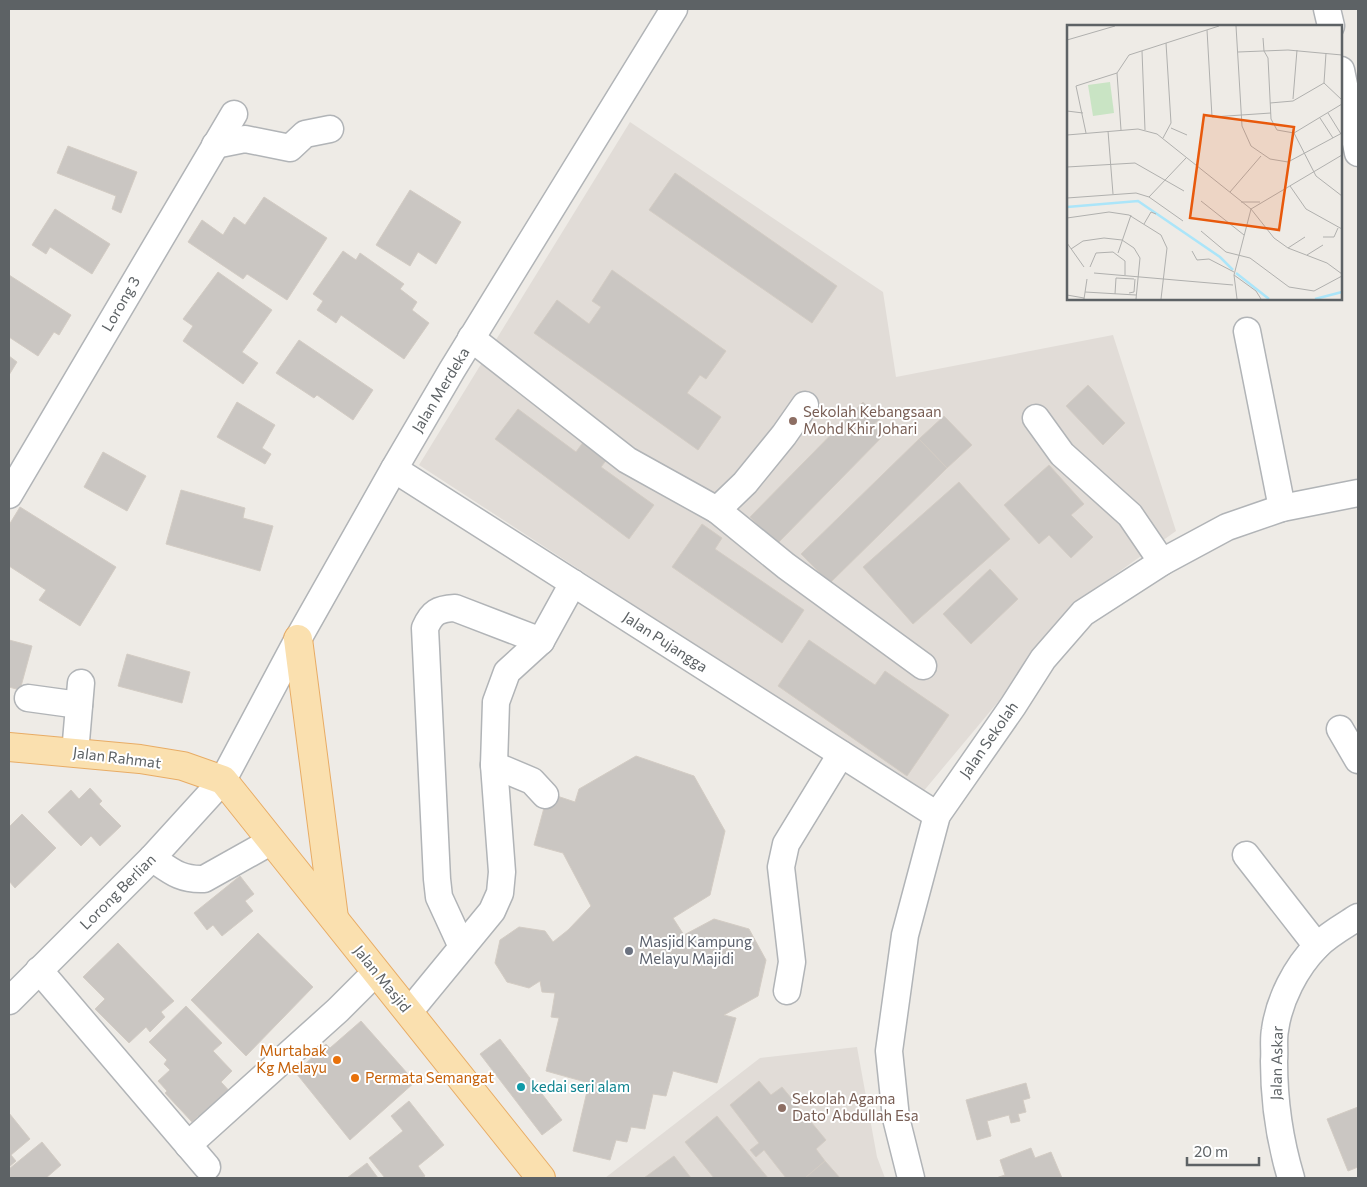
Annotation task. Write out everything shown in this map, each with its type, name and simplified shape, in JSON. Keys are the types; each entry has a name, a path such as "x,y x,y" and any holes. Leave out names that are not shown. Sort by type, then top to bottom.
{"main road":[{"path":"298,639 334,918"},
{"name":"Jalan Rahmat","path":"9,747 140,759 183,766 223,780"},
{"name":"Jalan Masjid","path":"223,780 541,1178"}],"street":[{"name":"Jalan Merdeka","path":"223,780 298,639 394,469 471,338 674,9"},
{"path":"1327,9 1331,25"},
{"path":"1342,73 1354,110 1358,153"},
{"name":"Lorong 3","path":"9,494 234,114"},
{"path":"215,145 246,139 290,148 305,134 330,129"},
{"path":"1246,331 1282,508"},
{"path":"471,338 628,460 717,510 786,566 923,666"},
{"path":"717,510 745,483 784,435 805,405"},
{"path":"1036,418 1062,454 1130,515 1162,562"},
{"name":"Jalan Pujangga","path":"394,469 937,815"},
{"name":"Jalan Sekolah","path":"911,1178 896,1118 889,1051 905,935 937,815 1013,706 1043,659 1083,613 1162,562 1226,527 1282,508 1358,493"},
{"path":"408,1012 492,911 500,893 502,872 494,765 496,702 507,672 541,641 572,582"},
{"path":"462,947 439,897 436,879 425,628 430,616 442,609 455,608 541,641"},
{"path":"28,698 80,694 75,753"},
{"path":"1340,729 1358,760"},
{"path":"788,991 792,962 781,867 786,844 841,754"},
{"path":"494,765 532,781 545,795"},
{"name":"Lorong Berlian","path":"9,1000 152,858 223,780"},
{"path":"152,858 178,876 204,879 272,841"},
{"path":"1246,855 1317,946"},
{"name":"Jalan Askar","path":"1291,1178 1282,1146 1274,1094 1275,1031 1282,1002 1295,976 1317,946 1337,930 1358,917"},
{"path":"39,970 207,1167"},
{"path":"188,1145 338,1010 376,972"}],"shaded area":[{"name":"Sekolah Kebangsaan Mohd Khir Johari","path":"630,122 883,292 896,377 1113,335 1176,531 1088,594 922,793 419,465"},
{"name":"Sekolah Agama Dato' Abdullah Esa","path":"857,1047 877,1157 885,1178 605,1178 760,1058"}],"building":[{"path":"68,146 137,172 121,213 112,209 116,196 57,173"},
{"path":"675,173 837,286 812,323 649,210"},
{"path":"410,190 461,222 436,264 418,252 410,266 376,245"},
{"path":"264,197 327,238 287,300 247,274 243,279 188,242 202,220 223,235 234,217 245,225"},
{"path":"55,209 110,244 92,274 50,247 46,254 32,245"},
{"path":"343,251 356,260 360,253 404,284 400,289 417,302 412,310 429,323 404,359 341,315 336,323 317,310 323,301 313,294"},
{"path":"612,270 726,351 706,379 700,375 687,393 721,417 698,450 534,333 557,300 589,324 601,307 592,301"},
{"path":"218,272 272,310 242,352 258,363 243,384 183,341 193,326 183,319"},
{"path":"9,275 71,315 59,335 54,332 38,356 9,337"},
{"path":"299,340 373,390 353,420 317,395 314,398 276,373"},
{"path":"9,356 17,362 9,375"},
{"path":"1088,385 1125,423 1103,445 1066,406"},
{"path":"237,402 275,425 262,448 271,454 265,464 217,437"},
{"path":"863,402 880,419 873,425 884,435 777,544 750,517"},
{"path":"518,409 576,452 584,441 608,458 601,467 654,505 629,539 495,439"},
{"path":"944,416 972,445 947,468 919,439"},
{"path":"919,439 947,468 830,583 801,554"},
{"path":"103,452 146,476 127,511 84,487"},
{"path":"1049,465 1084,504 1071,515 1093,537 1071,558 1049,535 1039,544 1004,505"},
{"path":"959,482 1010,539 913,624 863,567"},
{"path":"181,490 245,508 243,518 273,526 260,571 166,544"},
{"path":"20,507 116,567 80,626 39,600 46,590 9,566 9,525"},
{"path":"702,524 722,538 715,549 804,610 782,643 672,567"},
{"path":"990,569 1018,599 971,644 943,614"},
{"path":"9,640 32,646 20,690 9,687"},
{"path":"809,640 875,685 885,671 949,715 907,776 778,686"},
{"path":"127,654 190,672 182,703 118,686"},
{"name":"Masjid Kampung Melayu Majidi","path":"636,756 694,776 725,831 710,895 673,918 684,935 714,919 749,929 766,960 758,996 724,1015 736,1018 717,1083 673,1071 666,1096 653,1094 645,1129 631,1127 627,1142 616,1140 610,1160 573,1151 589,1083 546,1071 559,1018 551,1017 555,993 542,992 540,981 529,988 507,982 495,963 500,940 519,927 545,931 553,942 568,930 591,906 563,853 534,845 548,793 575,802 579,789"},
{"path":"90,788 102,801 99,804 121,826 100,846 91,836 81,846 48,812 71,790 79,799"},
{"path":"22,814 56,848 15,888 9,881 9,827"},
{"path":"240,876 254,894 245,901 253,911 222,936 213,925 207,930 194,913"},
{"path":"258,933 313,987 246,1056 191,1000"},
{"path":"118,943 174,1001 161,1012 165,1017 150,1032 146,1027 129,1043 95,1009 105,999 83,977"},
{"path":"186,1006 222,1043 213,1051 232,1071 221,1082 235,1097 201,1119 198,1116 192,1122 165,1093 167,1091 158,1081 170,1070 164,1064 167,1060 149,1042"},
{"name":"Permata Semangat","path":"361,1021 415,1082 350,1140 296,1073 326,1044 330,1048"},
{"name":"kedai seri alam","path":"500,1039 562,1120 542,1135 480,1054"},
{"path":"759,1081 771,1095 782,1087 826,1140 816,1149 825,1161 805,1178 786,1178 764,1150 756,1157 750,1150 759,1143 730,1105"},
{"path":"1026,1083 1030,1098 1023,1100 1026,1112 1018,1114 1020,1121 1011,1123 1009,1115 987,1121 991,1136 977,1140 966,1100"},
{"path":"409,1101 444,1145 418,1166 425,1176 422,1178 385,1178 369,1158 403,1131 391,1116"},
{"path":"1358,1107 1358,1167 1348,1171 1327,1119"},
{"path":"9,1113 30,1139 11,1155 16,1161 9,1167"},
{"path":"717,1116 768,1178 714,1178 685,1142"},
{"path":"42,1142 61,1165 46,1178 9,1178 9,1169"},
{"path":"1031,1148 1035,1158 1051,1152 1062,1178 996,1178 1005,1175 1000,1160"},
{"path":"674,1156 691,1178 644,1178"},
{"path":"825,1161 840,1178 805,1178"},
{"path":"367,1163 378,1178 347,1178"}],"place":[{"name":"Sekolah Kebangsaan Mohd Khir Johari","path":"793,421"},
{"name":"Masjid Kampung Melayu Majidi","path":"629,951"},
{"name":"Murtabak Kg Melayu","path":"337,1060"},
{"name":"Permata Semangat","path":"355,1078"},
{"name":"kedai seri alam","path":"521,1087"},
{"name":"Sekolah Agama Dato' Abdullah Esa","path":"782,1108"}]}
